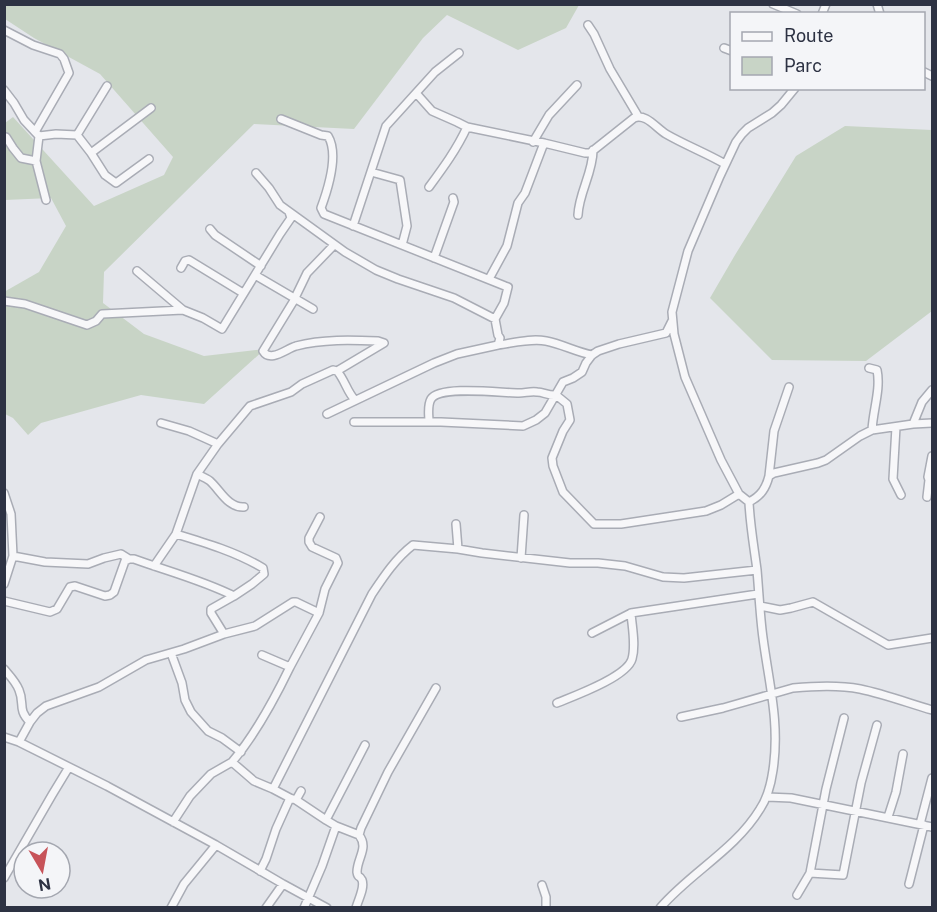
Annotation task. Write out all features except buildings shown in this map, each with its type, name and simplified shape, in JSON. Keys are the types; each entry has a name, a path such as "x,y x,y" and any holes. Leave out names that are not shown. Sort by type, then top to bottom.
{"street":[{"path":"773,4 792,12"},
{"path":"588,25 610,69 638,116 643,117 665,133 725,164"},
{"path":"4,30 33,45 60,54 69,73 37,134 36,161 46,201"},
{"path":"724,48 730,50"},
{"path":"353,225 386,126 435,72 459,53"},
{"path":"533,142 549,115 577,85"},
{"path":"76,135 107,86"},
{"path":"4,90 24,120 37,134 76,135 105,175 116,183 149,159"},
{"path":"660,908 684,882 739,837 755,817 767,797 774,760 776,727 758,594 749,502 739,494 721,460 686,377 672,321 672,312 688,251 725,164 742,134 772,113 793,90"},
{"path":"416,93 432,111 467,127 585,153 590,153 638,116"},
{"path":"91,153 151,108"},
{"path":"281,119 328,136 332,142 333,164 321,208 324,214 508,287 504,303 495,319 500,338 498,345"},
{"path":"429,187 448,162 467,127"},
{"path":"4,137 21,158 36,161"},
{"path":"489,279 507,246 518,203 525,193 544,143"},
{"path":"578,215 582,192 593,161 593,150"},
{"path":"372,172 400,180 407,226 402,245"},
{"path":"256,173 280,205 334,245 376,270 454,298 495,319"},
{"path":"434,258 454,202 453,198"},
{"path":"137,271 183,310 222,329 291,218 289,212"},
{"path":"210,229 215,236 261,266"},
{"path":"154,566 176,534 197,474 218,444 250,406 291,392 302,384 333,370 338,371 384,343 378,340 311,342 289,348 272,357 264,354 263,351 307,273 334,245"},
{"path":"181,268 189,260 243,293"},
{"path":"255,275 313,309"},
{"path":"4,301 25,304 87,325 96,321 102,314 183,310"},
{"path":"354,422 523,426 545,413 563,382 582,372 592,355 619,344 666,333 672,321"},
{"path":"327,414 457,354 498,345 544,340 592,355"},
{"path":"869,368 878,370 872,430"},
{"path":"338,371 349,394 355,400"},
{"path":"749,502 765,489 769,476 774,431 789,387"},
{"path":"913,424 922,402 933,390"},
{"path":"429,422 430,400 444,393 537,392 550,396 556,395 567,404 570,420 552,458 553,466 563,492 594,524 621,524 706,511 739,494"},
{"path":"161,423 189,431 218,444"},
{"path":"769,476 826,460 872,430 933,423"},
{"path":"896,427 893,479 902,495"},
{"path":"927,496 931,479 928,477 933,456"},
{"path":"197,474 210,481 229,502 238,507 244,507"},
{"path":"4,493 12,526 13,556 4,584"},
{"path":"521,558 524,515"},
{"path":"173,822 190,796 211,774 232,762 241,752 269,708 319,613 325,589 338,563 336,558 312,547 309,542 320,517"},
{"path":"456,525 458,549"},
{"path":"176,534 219,548 263,568 264,574 252,584 211,609 211,613 224,634"},
{"path":"273,789 372,594 404,552 413,545 570,563 598,562 674,578 757,570"},
{"path":"13,556 45,562 88,564 121,554 129,559 216,587 234,596"},
{"path":"4,601 50,612 57,609 70,587 75,586 105,596 110,595 114,592 125,561 129,559"},
{"path":"592,633 631,613 758,594"},
{"path":"19,742 30,722 46,706 99,687 155,656 255,626 293,602 319,613"},
{"path":"760,606 780,610 813,602 888,645 933,638"},
{"path":"557,703 617,676 627,668 632,661 633,653 631,613"},
{"path":"171,653 185,700 192,712 208,731 241,752"},
{"path":"262,655 290,667"},
{"path":"4,669 19,689 22,711 30,722"},
{"path":"681,717 794,688 845,687 933,710"},
{"path":"359,836 388,772 436,688"},
{"path":"797,895 810,873 844,718"},
{"path":"810,873 843,875 861,783 877,724"},
{"path":"4,737 69,767 173,822 327,908"},
{"path":"326,820 365,745"},
{"path":"888,818 896,792 903,754"},
{"path":"232,762 254,781 293,799 326,820 362,838 364,844 357,872 362,881 362,887 356,908"},
{"path":"4,878 69,767"},
{"path":"909,884 932,782"},
{"path":"260,871 276,829 293,799 301,791"},
{"path":"767,797 791,798 933,827"},
{"path":"304,908 336,825"},
{"path":"171,908 187,878 216,845"},
{"path":"266,908 283,884"},
{"path":"542,885 546,897 546,908"}],"green space":[{"path":"247,4 249,6 250,4 579,5 566,28 518,50 447,15 423,38 354,129 254,124 104,272 103,303 144,334 204,356 265,349 204,404 141,395 41,423 28,435 13,418 5,414 4,292 39,272 66,226 51,198 5,200 5,123 13,117 94,206 164,175 173,157 100,74 34,38 5,19 5,5"},
{"path":"845,126 932,130 932,311 866,361 772,360 710,298 796,156"}]}
